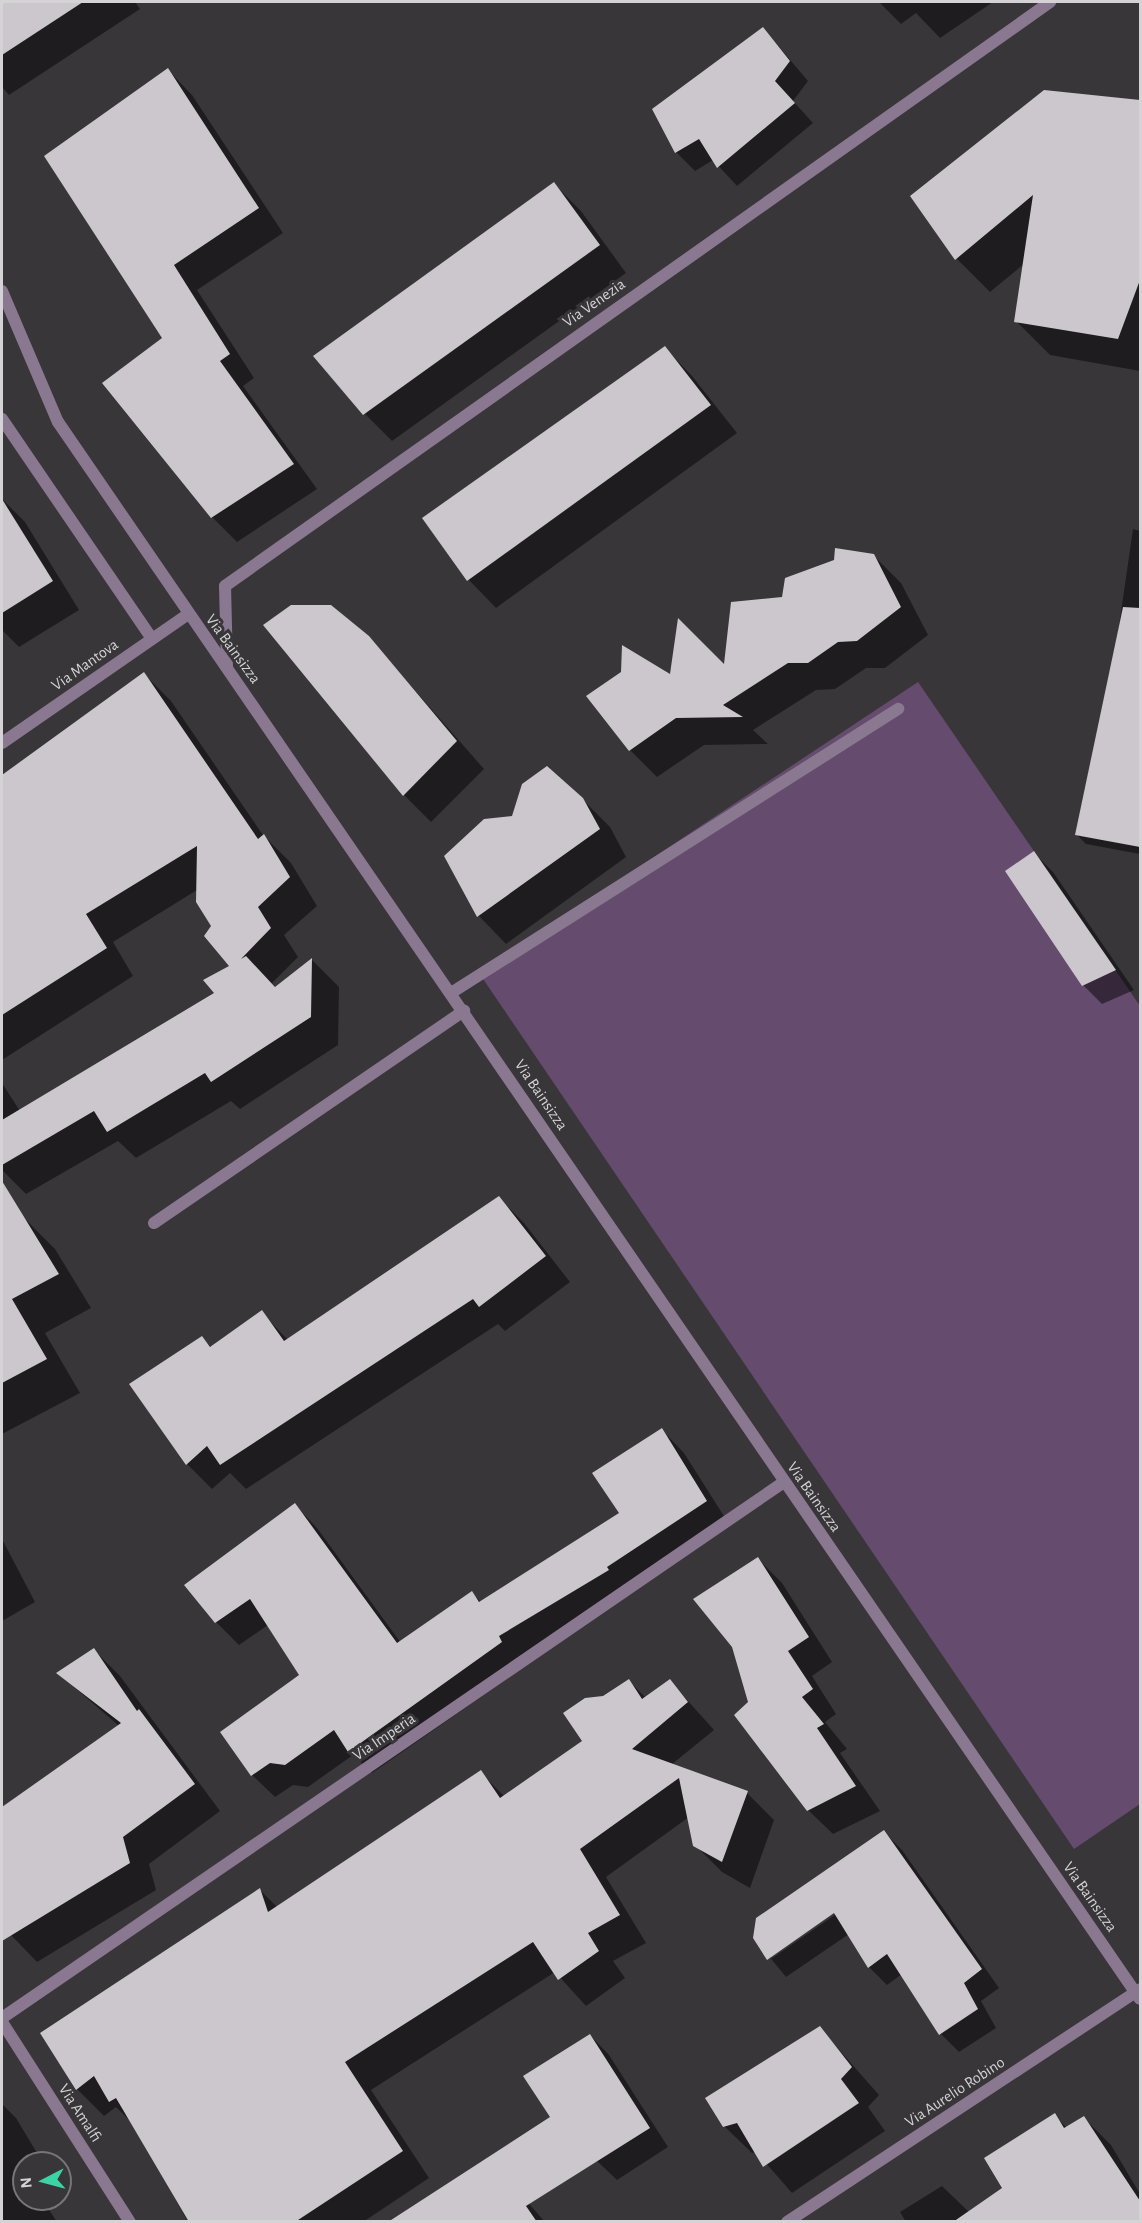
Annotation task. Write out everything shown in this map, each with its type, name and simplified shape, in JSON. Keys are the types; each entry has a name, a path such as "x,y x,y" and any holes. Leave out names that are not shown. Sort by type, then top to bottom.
{"street":[{"name":"Via Venezia","path":"228,667 225,586 1050,2"},
{"name":"Via Bainsizza","path":"2,291 58,422 188,614 228,667 464,1011 784,1482 1139,1993"},
{"path":"2,419 152,639"},
{"name":"Via Mantova","path":"2,743 188,614"},
{"path":"451,993 898,709"},
{"path":"154,1223 464,1011"},
{"name":"Via Imperia","path":"2,2020 784,1482"},
{"name":"Via Aurelio Robino","path":"787,2222 1139,1993"},
{"name":"Via Amalfi","path":"2,2020 130,2222"}],"shaded area":[{"path":"918,682 1140,1006 1140,1804 1074,1849 479,973"}],"building":[{"path":"2,2 83,2 2,55"},
{"path":"763,27 790,61 775,81 795,103 717,168 699,139 675,153 652,109"},
{"path":"168,68 259,208 174,265 230,354 220,361 294,464 211,518 102,383 162,338 44,156"},
{"path":"1044,90 1140,100 1140,280 1118,339 1014,322 1033,195 955,260 910,196"},
{"path":"554,182 600,245 363,415 313,356"},
{"path":"665,346 711,405 467,581 422,518"},
{"path":"2,499 53,581 2,613"},
{"path":"835,548 874,554 901,607 857,641 838,642 808,663 788,663 723,705 743,717 676,718 629,751 586,696 621,672 622,645 670,674 678,618 724,664 731,602 782,597 785,578 834,560"},
{"path":"291,605 331,605 369,636 457,741 403,796 263,625"},
{"path":"1123,607 1140,608 1140,847 1075,835"},
{"path":"144,672 258,839 264,834 290,877 258,907 271,928 241,959 246,956 275,987 312,958 311,1017 211,1082 205,1073 107,1132 94,1111 2,1165 2,1120 214,993 203,980 229,966 204,936 211,926 196,902 197,846 86,914 107,948 2,1015 2,775"},
{"path":"547,766 583,798 600,829 477,917 444,856 484,819 512,816 522,784"},
{"path":"1034,851 1116,970 1082,986 1005,871"},
{"path":"2,1181 59,1274 12,1299 47,1359 2,1383"},
{"path":"499,1196 546,1256 479,1307 473,1299 220,1465 207,1446 186,1465 129,1384 202,1336 210,1347 262,1310 284,1341"},
{"path":"662,1428 707,1501 607,1567 609,1570 499,1636 502,1642 348,1752 334,1730 285,1765 270,1763 251,1776 220,1732 299,1675 250,1599 215,1623 184,1585 295,1503 397,1643 472,1591 479,1602 619,1513 592,1473"},
{"path":"758,1557 809,1637 788,1651 813,1689 802,1697 824,1724 817,1728 856,1786 807,1811 734,1715 748,1702 732,1647 693,1599"},
{"path":"94,1648 137,1711 139,1709 195,1784 123,1837 130,1863 2,1941 2,1807 121,1723 56,1673"},
{"path":"629,1679 642,1699 670,1679 688,1702 632,1749 748,1791 722,1862 693,1846 679,1778 580,1849 620,1915 588,1933 599,1951 558,1980 533,1942 345,2062 403,2151 295,2222 189,2222 116,2098 109,2102 94,2076 76,2090 40,2033 260,1888 268,1912 481,1770 500,1798 582,1741 563,1713 585,1698 603,1696"},
{"path":"884,1830 982,1969 964,1983 978,2009 939,2035 887,1954 868,1968 834,1913 767,1960 753,1938 756,1918"},
{"path":"820,2026 852,2067 841,2079 859,2103 763,2167 737,2123 723,2127 705,2098"},
{"path":"590,2034 650,2128 526,2206 537,2222 388,2222 550,2117 523,2076"},
{"path":"1055,2113 1064,2128 1084,2116 1140,2201 1140,2222 953,2222 1002,2188 984,2158"}]}
